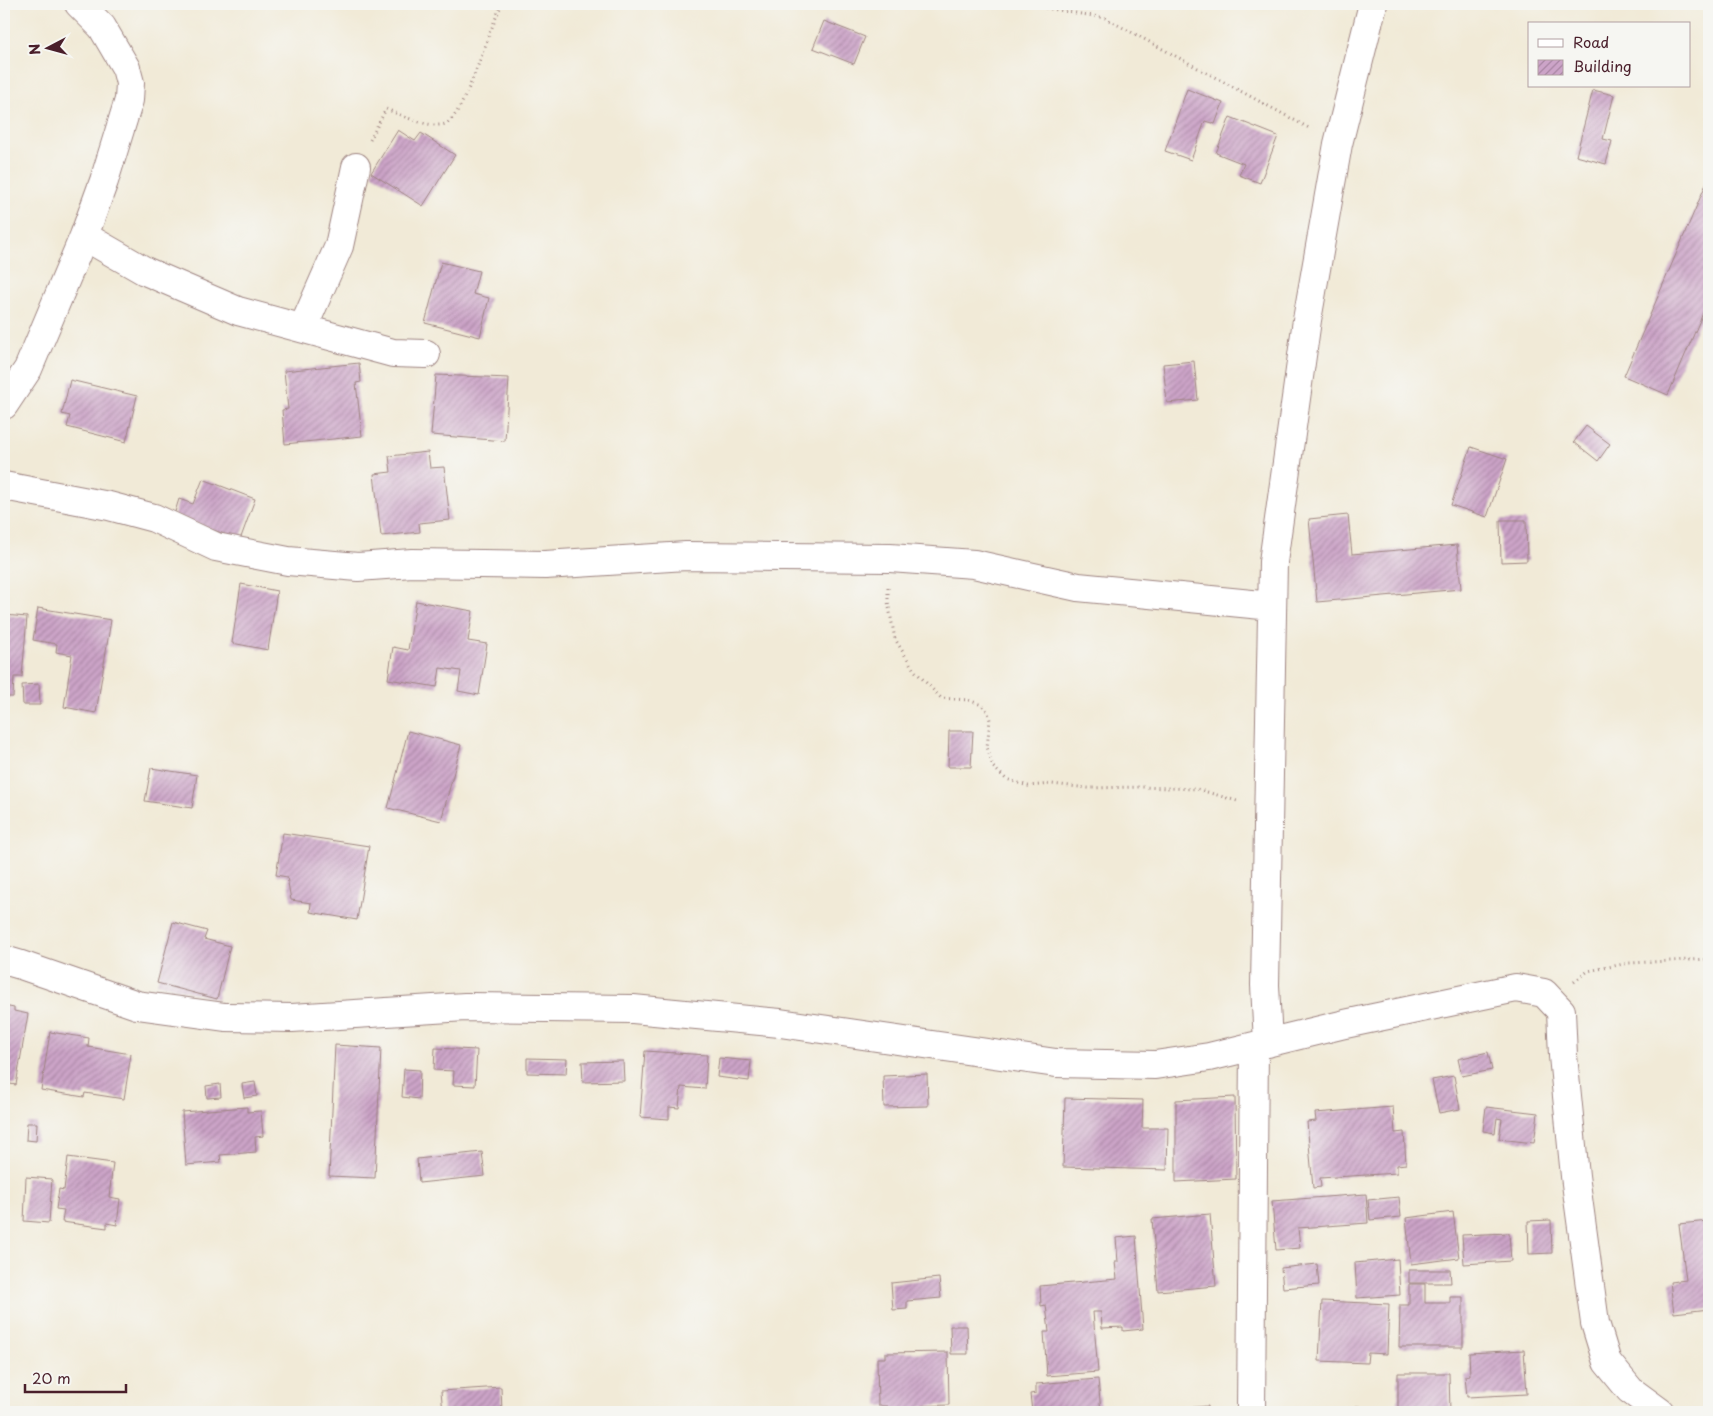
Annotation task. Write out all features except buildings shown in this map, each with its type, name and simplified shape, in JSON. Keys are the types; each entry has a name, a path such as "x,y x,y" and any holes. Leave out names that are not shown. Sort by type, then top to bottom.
{"street":[{"path":"4,405 28,369 84,236 104,181 129,100 130,83 126,68 102,27 79,4"},
{"path":"1251,1412 1261,1045 1265,985 1273,562 1307,320 1338,144 1373,4"},
{"path":"303,328 339,246 356,167"},
{"path":"84,236 145,271 238,311 393,353 426,354"},
{"path":"4,486 109,506 154,518 216,547 288,561 358,567 412,563 545,565 686,556 890,558 974,564 1078,587 1230,600 1272,606"},
{"path":"4,960 137,1005 226,1017 292,1018 465,1007 633,1010 780,1023 1056,1063 1155,1065 1209,1057 1345,1024 1516,988 1544,993 1561,1011 1563,1056 1575,1176 1595,1323 1606,1362 1630,1390 1660,1412"}],"path":[{"path":"356,167 386,109 434,126 446,124 455,116 502,4"},
{"path":"1030,4 1105,18 1338,144"},
{"path":"890,558 888,602 895,639 914,670 941,698 968,700 982,705 988,712 990,720 987,747 993,767 1006,779 1028,786 1052,784 1088,788 1196,789 1238,801 1267,828"},
{"path":"1561,1011 1568,987 1588,971 1629,964 1709,959"}]}
